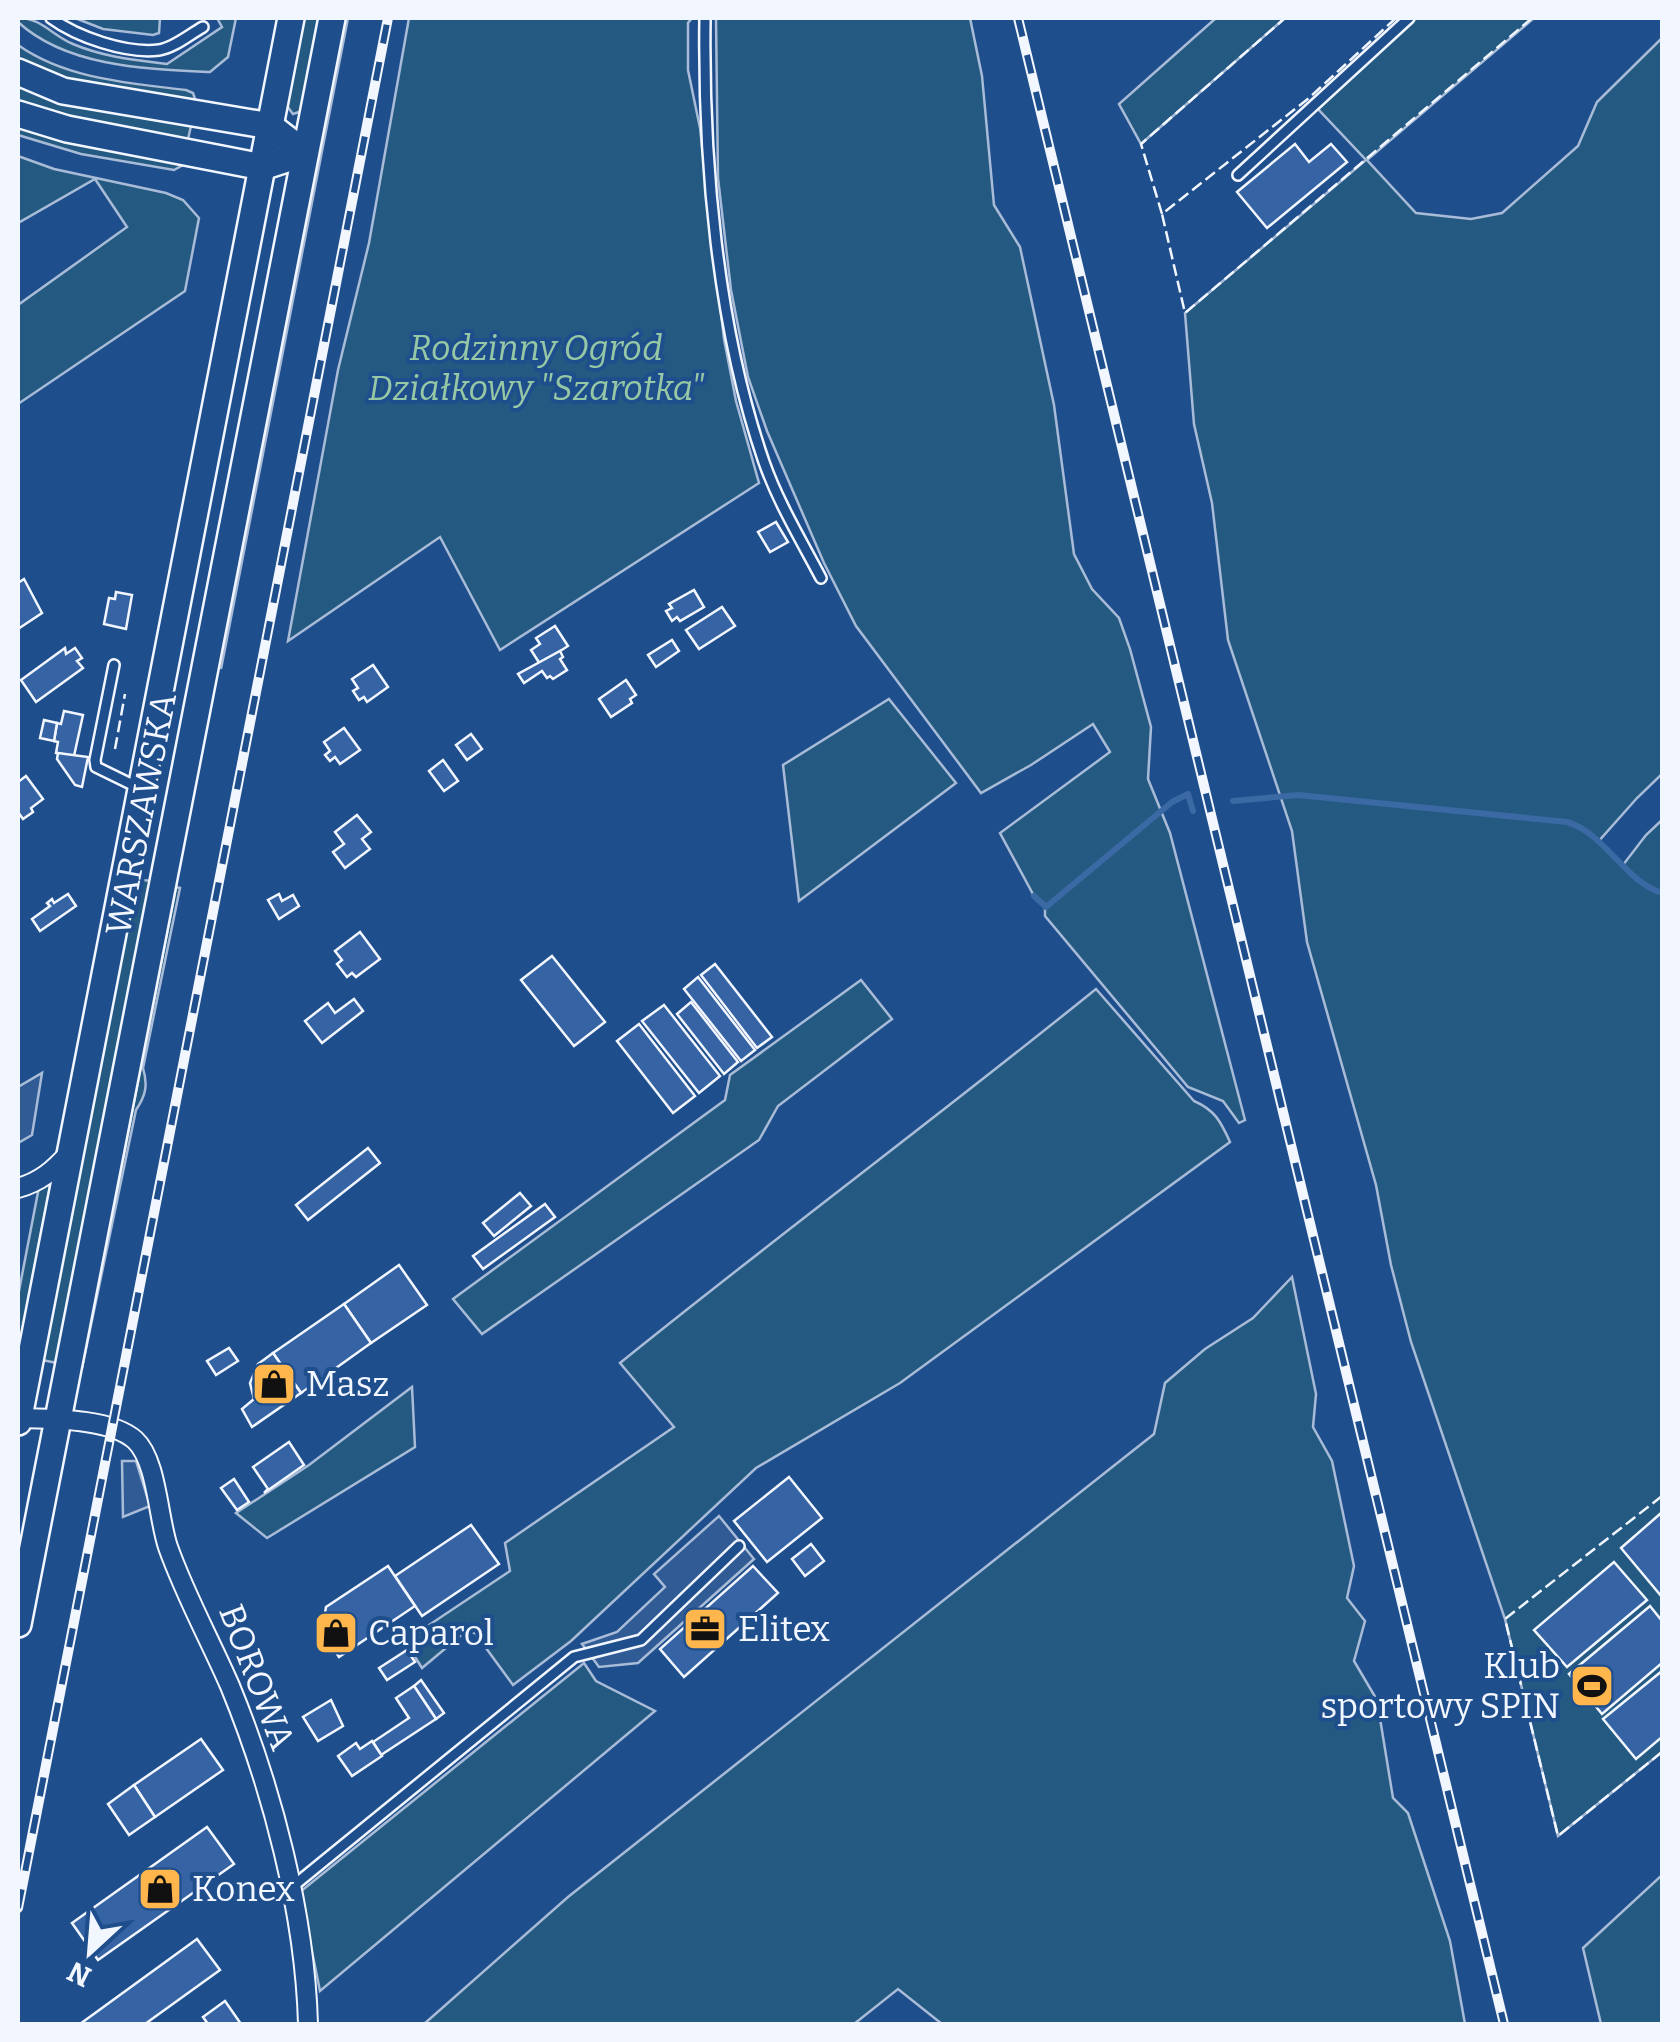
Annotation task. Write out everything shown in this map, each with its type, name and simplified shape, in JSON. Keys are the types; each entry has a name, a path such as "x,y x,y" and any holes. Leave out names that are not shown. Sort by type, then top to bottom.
{"main road":[{"name":"WARSZAWSKA","path":"18,1419 291,18"},
{"name":"WARSZAWSKA","path":"18,1624 332,18"},
{"path":"18,72 63,91 270,126 306,153"},
{"path":"18,114 67,130 262,166 306,153"}],"street":[{"path":"18,1188 33,1184 70,1153"},
{"name":"BOROWA","path":"18,1419 59,1419 125,1433 139,1444 144,1454 168,1548 231,1689 258,1768 290,1889 302,1952 308,2024"}],"lane":[{"path":"51,18 102,43 156,50 166,49 203,27"},
{"path":"706,18 704,107 718,245 734,342 765,465 822,578"},
{"path":"1238,175 1408,18"},
{"path":"114,665 96,767 141,788"},
{"path":"290,1889 574,1657 642,1640 739,1546"}],"green space":[{"path":"18,18 33,21 66,41 96,52 167,64 222,27 217,18 236,18 228,57 210,72 134,67 83,57 38,37"},
{"path":"75,18 160,18 159,33 103,29"},
{"path":"304,18 320,18 302,111 293,114 287,106"},
{"path":"346,18 348,18 221,669"},
{"name":"Rodzinny Ogród Działkowy \"Szarotka\"","path":"409,18 692,18 688,23 688,70 700,128 724,339 759,483 500,650 440,537 288,641 338,370 369,243"},
{"path":"716,18 970,18 982,76 994,205 1020,247 1054,405 1074,554 1092,589 1119,618 1130,649 1151,727 1148,779 1170,833 1245,1120 1239,1123 1223,1101 1188,1087 1045,916 1045,907 1034,896 1000,833 1110,752 1093,724 981,793 856,626 824,563 748,377 731,290 718,178"},
{"path":"1216,18 1285,18 1141,144 1119,104"},
{"path":"1415,18 1534,18 1367,160 1416,213 1471,219 1502,213 1578,146 1597,102 1662,38 1662,774 1598,842 1623,865 1662,820 1662,1752 1558,1836 1505,1619 1411,1342 1376,1185 1307,942 1292,831 1228,640 1212,503 1194,424 1185,313 1366,160 1318,109"},
{"path":"18,45 77,72 186,90 193,93 196,102 60,77 18,58"},
{"path":"18,85 76,106 191,126 188,139 81,121 18,100"},
{"path":"18,124 183,161 183,165 174,170 81,154 18,135"},
{"path":"18,156 54,169 166,193 183,200 199,218 185,291 18,404 18,305 127,227 95,179 18,223"},
{"path":"889,699 956,783 799,901 783,765"},
{"path":"136,879 151,881 57,1363 42,1360"},
{"path":"176,887 180,888 143,1068 145,1090 136,1110 82,1368"},
{"path":"861,980 892,1019 778,1106 759,1140 482,1334 453,1299 725,1100 730,1075"},
{"path":"1096,989 1194,1101 1216,1117 1230,1142 900,1383 756,1468 571,1641 513,1685 475,1633 465,1632 422,1668 405,1641 510,1571 505,1543 674,1427 620,1363"},
{"path":"48,1182 18,1353 18,1296 39,1187"},
{"path":"1292,1277 1316,1394 1313,1427 1332,1461 1354,1566 1347,1598 1365,1621 1354,1661 1377,1700 1393,1798 1408,1813 1450,1941 1465,2024 942,2024 898,1989 854,2024 424,2024 568,1897 1154,1434 1165,1383 1205,1349 1253,1318"},
{"path":"412,1387 415,1447 267,1538 236,1513 309,1465"},
{"path":"584,1663 596,1681 655,1711 320,1991 300,1892"},
{"path":"1662,1875 1662,2024 1601,2024 1583,1948"}],"shaded area":[{"path":"42,1073 32,1135 18,1143 18,1087"},
{"path":"122,1461 136,1461 150,1506 123,1517"},
{"path":"719,1516 754,1559 638,1663 599,1667 582,1644 617,1632 665,1587 654,1574"}],"building":[{"path":"1295,144 1309,162 1331,144 1347,162 1267,228 1237,192"},
{"path":"776,522 788,542 770,552 758,532"},
{"path":"24,579 42,613 18,629 18,583"},
{"path":"694,590 704,607 680,621 677,617 672,621 666,611 672,608 669,604"},
{"path":"116,592 132,595 126,629 104,624 109,598 115,599"},
{"path":"722,607 735,626 699,649 686,630"},
{"path":"555,626 568,646 540,664 531,650 540,644 536,638"},
{"path":"672,640 679,651 656,667 648,655"},
{"path":"65,648 66,654 75,648 83,668 36,702 21,680"},
{"path":"560,651 567,670 553,679 542,671 524,683 518,674"},
{"path":"373,665 388,687 367,702 364,697 359,700 352,679"},
{"path":"626,680 636,695 630,699 632,703 611,717 599,699"},
{"path":"64,711 83,715 74,756 56,753 57,723 61,724"},
{"path":"44,720 57,723 54,741 40,738"},
{"path":"344,728 360,750 340,764 335,757 330,761 325,755 330,751 324,742"},
{"path":"471,734 482,749 467,760 456,745"},
{"path":"58,753 88,757 82,787 75,785 57,759"},
{"path":"443,760 458,781 444,791 429,771"},
{"path":"26,776 43,799 23,819 18,812 18,782"},
{"path":"357,815 371,832 362,839 370,849 345,868 333,852 344,844 335,832"},
{"path":"68,894 76,906 40,931 32,919 50,906 47,903 52,899 54,903"},
{"path":"279,894 282,901 293,895 299,906 279,919 268,900"},
{"path":"360,932 380,959 356,977 352,973 347,977 337,964 342,960 335,951"},
{"path":"552,956 605,1022 574,1046 521,980"},
{"path":"715,964 772,1037 757,1048 701,975"},
{"path":"698,977 755,1050 741,1061 684,989"},
{"path":"354,999 363,1011 322,1043 305,1021 328,1003 335,1013"},
{"path":"691,1002 738,1062 724,1074 677,1014"},
{"path":"664,1005 720,1076 699,1093 642,1021"},
{"path":"639,1024 695,1096 673,1113 617,1041"},
{"path":"368,1148 380,1163 308,1220 296,1205"},
{"path":"520,1193 531,1206 494,1236 483,1223"},
{"path":"545,1204 555,1217 483,1269 473,1256"},
{"path":"399,1265 427,1305 371,1343 344,1304"},
{"path":"344,1304 371,1343 301,1393 273,1353"},
{"path":"229,1348 238,1361 216,1375 207,1361"},
{"path":"273,1353 301,1393 252,1427 242,1409 254,1399 250,1383 258,1364"},
{"path":"289,1442 304,1465 264,1493 268,1489 253,1467"},
{"path":"789,1477 822,1518 767,1562 734,1521"},
{"path":"234,1479 249,1502 237,1510 221,1488"},
{"path":"1660,1514 1662,1517 1662,1597 1621,1548"},
{"path":"471,1525 499,1564 422,1616 395,1576"},
{"path":"811,1544 824,1561 805,1576 792,1559"},
{"path":"1614,1562 1647,1600 1567,1667 1534,1630"},
{"path":"388,1566 415,1606 339,1657 322,1631 326,1607"},
{"path":"753,1566 778,1593 684,1677 660,1649"},
{"path":"1650,1606 1662,1621 1662,1663 1602,1714 1569,1674"},
{"path":"407,1650 415,1662 387,1680 379,1668"},
{"path":"1662,1671 1662,1737 1636,1759 1603,1719"},
{"path":"421,1680 444,1713 436,1719 414,1686"},
{"path":"414,1686 436,1719 381,1755 373,1742 409,1718 396,1698"},
{"path":"331,1700 343,1726 318,1741 303,1717"},
{"path":"201,1739 223,1770 155,1817 134,1785"},
{"path":"372,1741 382,1756 352,1776 338,1756 356,1743 360,1749"},
{"path":"134,1785 155,1817 129,1835 108,1804"},
{"path":"207,1827 234,1864 98,1960 72,1923"},
{"path":"197,1939 220,1970 145,2024 80,2024"},
{"path":"225,2001 241,2024 208,2024 203,2017"}],"waterway":[{"path":"1034,896 1046,907 1172,802 1188,794 1193,811"},
{"path":"1233,801 1298,795 1567,822 1593,836 1636,878 1662,893"}],"railway":[{"path":"18,1908 388,18"},
{"path":"1018,18 1504,2024"}],"fence":[{"path":"1162,214 1141,144 1285,18"},
{"path":"1396,18 1309,98 1162,214 1185,313 1532,18"},
{"path":"115,749 125,694"},
{"path":"1662,1496 1505,1619 1558,1836 1662,1752"}],"place":[{"name":"Masz","path":"274,1384"},
{"name":"Elitex","path":"705,1629"},
{"name":"Caparol","path":"336,1633"},
{"name":"Klub sportowy SPIN","path":"1592,1686"},
{"name":"Konex","path":"160,1889"}]}
